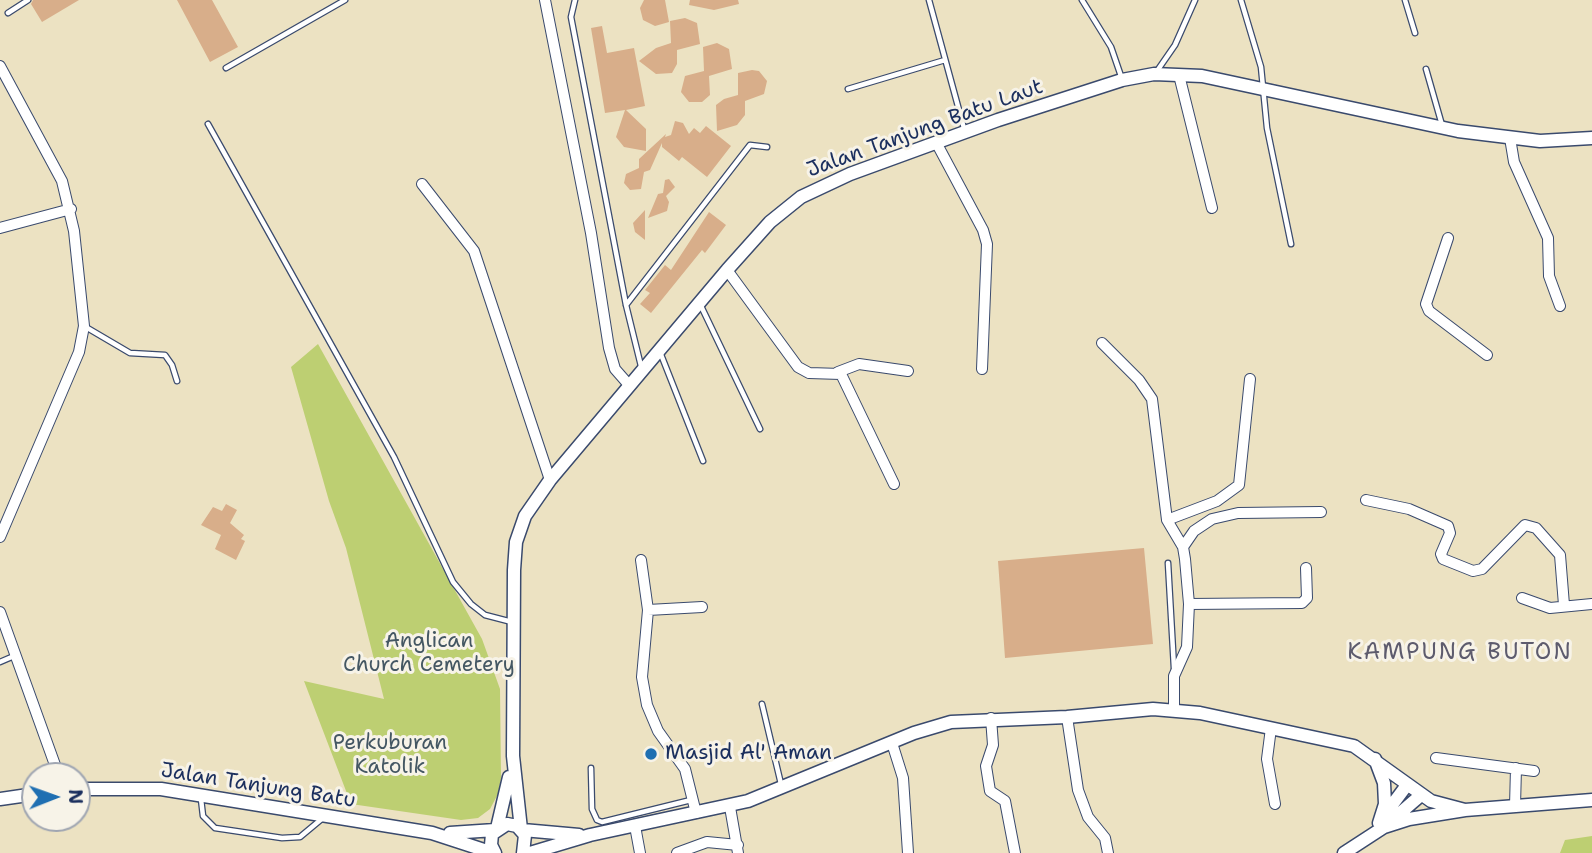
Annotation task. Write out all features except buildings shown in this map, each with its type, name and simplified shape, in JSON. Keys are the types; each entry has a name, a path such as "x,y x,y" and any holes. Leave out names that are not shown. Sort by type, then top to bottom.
{"street":[{"path":"545,0 591,233 609,348 615,369 629,385"},
{"path":"0,66 62,181 71,209 84,326 79,352 0,537"},
{"name":"Jalan Tanjung Batu Laut","path":"523,853 527,841 522,830 513,756 513,623 516,541 525,516 550,480 699,302 770,222 801,197 850,174 965,133 1122,80 1154,74 1202,76 1443,128 1510,138 1592,138"},
{"path":"1179,75 1212,208"},
{"path":"1510,138 1514,162 1548,238 1549,276 1560,306"},
{"path":"937,144 983,230 987,244 982,369"},
{"path":"422,184 474,251 550,480"},
{"path":"0,228 71,209"},
{"path":"1448,238 1426,304 1429,311 1487,355"},
{"path":"727,270 798,367 809,373 838,372 859,364 908,371"},
{"path":"1102,343 1139,380 1152,399 1167,520 1182,547 1189,604 1186,647 1174,676 1174,709"},
{"path":"838,372 844,377 894,484"},
{"path":"1167,520 1217,502 1239,485 1250,379"},
{"path":"1366,500 1409,509 1448,526 1450,533 1441,554 1443,559 1473,570 1482,569 1525,525 1536,528 1560,555 1563,605"},
{"path":"1182,547 1194,531 1212,519 1238,513 1321,512"},
{"path":"641,560 648,610 642,677 647,705 659,731 685,769 696,813"},
{"path":"1189,604 1302,603 1307,598 1306,568"},
{"path":"1522,598 1550,608 1592,604"},
{"path":"648,610 702,607"},
{"path":"0,611 54,762"},
{"path":"530,853 590,835 730,807 951,722 991,718 1067,718 1174,709 1354,746 1421,795 1465,810"},
{"path":"991,718 993,745 986,766 990,791 1005,801 1015,853"},
{"path":"1067,718 1078,790 1088,817 1105,838 1108,853"},
{"path":"1272,728 1268,759 1275,804"},
{"path":"892,743 903,778 908,853"},
{"name":"Jalan Tanjung Batu Laut","path":"494,853 491,839 496,829 513,756"},
{"path":"1436,758 1534,771"},
{"path":"1375,759 1384,783 1382,825"},
{"path":"1515,806 1516,768"},
{"path":"1382,825 1408,785"},
{"name":"Jalan Tanjung Batu","path":"91,788 131,787 200,796 432,833 494,853"},
{"path":"1343,853 1421,795"},
{"path":"0,799 21,796"},
{"path":"1382,825 1465,810 1592,800"},
{"path":"677,853 707,842 738,849 730,807"},
{"name":"Jalan Tanjung Batu","path":"432,833 496,829 507,824 522,830 551,835 590,835"},
{"path":"635,825 640,853"}],"lane":[{"path":"8,13 28,0"},
{"path":"226,68 345,0"},
{"path":"575,0 571,17 626,305 643,370"},
{"path":"929,0 965,133"},
{"path":"1082,0 1111,47 1122,80"},
{"path":"1154,74 1175,45 1195,0"},
{"path":"1241,0 1261,67 1271,149 1291,244"},
{"path":"1405,0 1415,33"},
{"path":"848,89 945,60"},
{"path":"1426,69 1443,128"},
{"path":"208,124 394,457 453,582 471,604 485,615 513,623"},
{"path":"626,305 750,145 767,147"},
{"path":"699,302 760,429"},
{"path":"84,326 130,353 165,355 172,365 177,381"},
{"path":"659,351 703,461"},
{"path":"1168,563 1174,676"},
{"path":"0,662 18,655"},
{"path":"762,704 782,789"},
{"path":"591,768 592,809 597,820 602,822 692,800"},
{"path":"200,796 203,816 215,828 292,839 308,832 325,816"}],"green space":[{"name":"Anglican Church Cemetery","path":"318,344 482,639 500,689 501,778 498,794 490,809 478,818 461,820 351,804 304,681 384,699 346,548 329,501 291,367"},
{"path":"1592,836 1592,853 1560,853 1565,840"}],"place":[{"name":"Masjid Al' Aman","path":"651,754"}],"district":[{"name":"KAMPUNG BUTON","path":"1460,653"}],"park label":[{"name":"Perkuburan Katolik","path":"390,756"}]}
